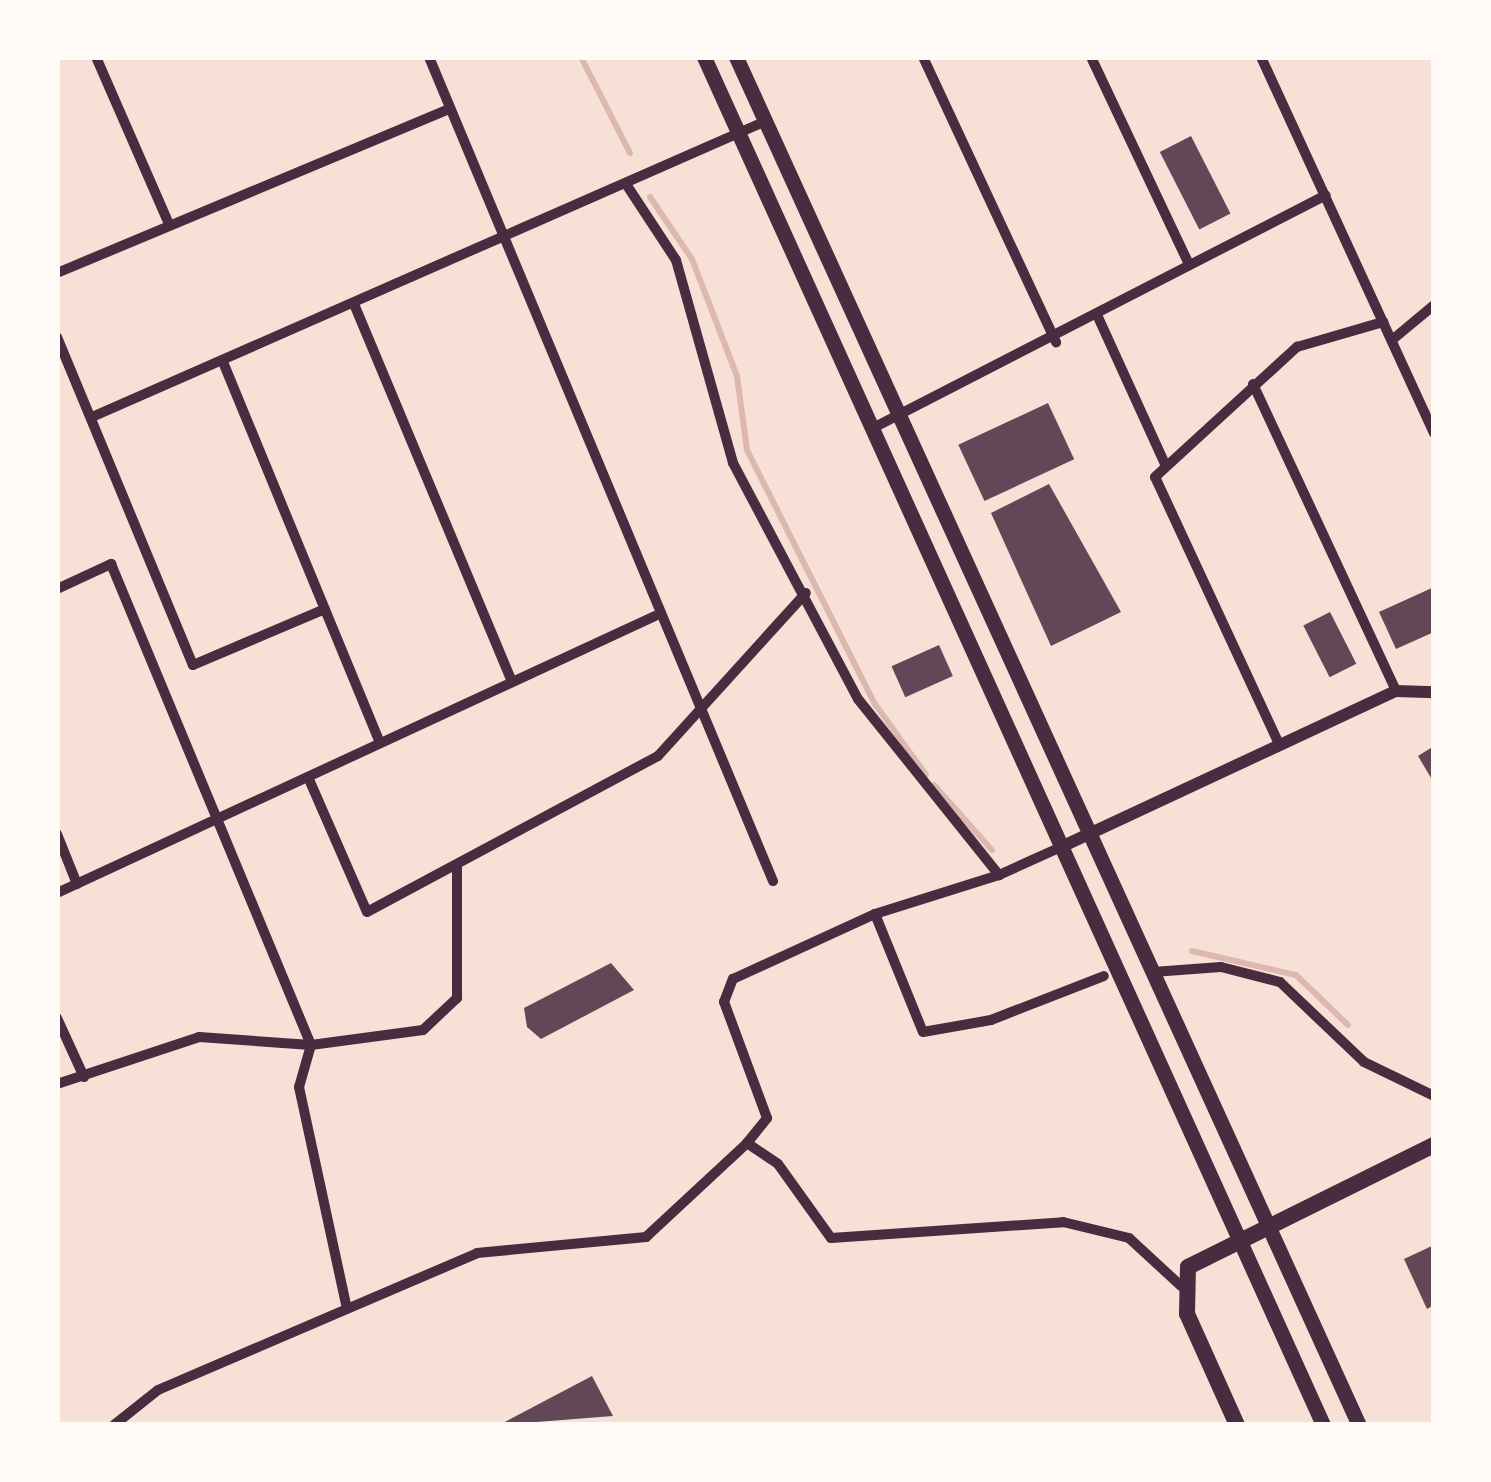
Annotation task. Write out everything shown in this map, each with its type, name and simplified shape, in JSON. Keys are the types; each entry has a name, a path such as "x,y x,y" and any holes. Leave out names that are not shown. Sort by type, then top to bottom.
{"highway":[{"path":"1237,1425 1181,1286 1198,1257 1434,1144"}],"main road":[{"path":"704,57 1323,1425"},
{"path":"736,57 1359,1425"}],"street":[{"path":"96,57 169,224"},
{"path":"428,57 655,616 702,706 773,881"},
{"path":"923,57 1056,342"},
{"path":"1091,57 1188,262"},
{"path":"1261,57 1434,433"},
{"path":"57,273 450,110"},
{"path":"92,418 766,121"},
{"path":"626,184 676,260 734,463 859,699 999,875"},
{"path":"873,428 1056,342 1188,262 1326,195"},
{"path":"354,304 512,681"},
{"path":"1392,340 1434,304"},
{"path":"1098,317 1166,466"},
{"path":"1279,743 1155,477 1298,347 1383,322"},
{"path":"57,337 193,665 325,609"},
{"path":"223,362 380,743"},
{"path":"1253,385 1396,691"},
{"path":"57,590 111,564 214,822 311,1045 299,1087 346,1304"},
{"path":"308,777 367,912 658,756 806,593"},
{"path":"57,893 655,616"},
{"path":"114,1425 158,1390 346,1304 477,1253 646,1237 747,1143 767,1118 724,1002 733,979 875,914 999,875 1396,691 1434,692"},
{"path":"57,834 77,884"},
{"path":"57,1084 199,1037 311,1045 423,1030 457,998 457,866"},
{"path":"875,914 923,1032 991,1020 1104,976"},
{"path":"1153,972 1222,967 1280,982 1364,1062 1434,1096"},
{"path":"57,1018 84,1077"},
{"path":"747,1143 778,1164 831,1238 1064,1222 1129,1238 1181,1286"}],"building":[{"path":"1191,136 1230,214 1199,229 1160,152"},
{"path":"1048,403 1074,459 984,501 958,445"},
{"path":"1049,484 1121,612 1051,646 991,513"},
{"path":"1434,587 1434,632 1396,649 1379,612"},
{"path":"1330,612 1356,664 1330,677 1303,626"},
{"path":"939,645 953,676 905,697 891,666"},
{"path":"1434,746 1434,783 1418,756"},
{"path":"611,963 634,990 541,1039 527,1027 524,1008"},
{"path":"1434,1245 1434,1305 1427,1309 1404,1259"},
{"path":"592,1376 613,1416 499,1425"}],"waterway":[{"path":"581,57 630,153"},
{"path":"650,197 692,259 737,376 747,450 875,704 926,775"},
{"path":"934,785 992,850"},
{"path":"1192,951 1296,975 1348,1025"}]}
